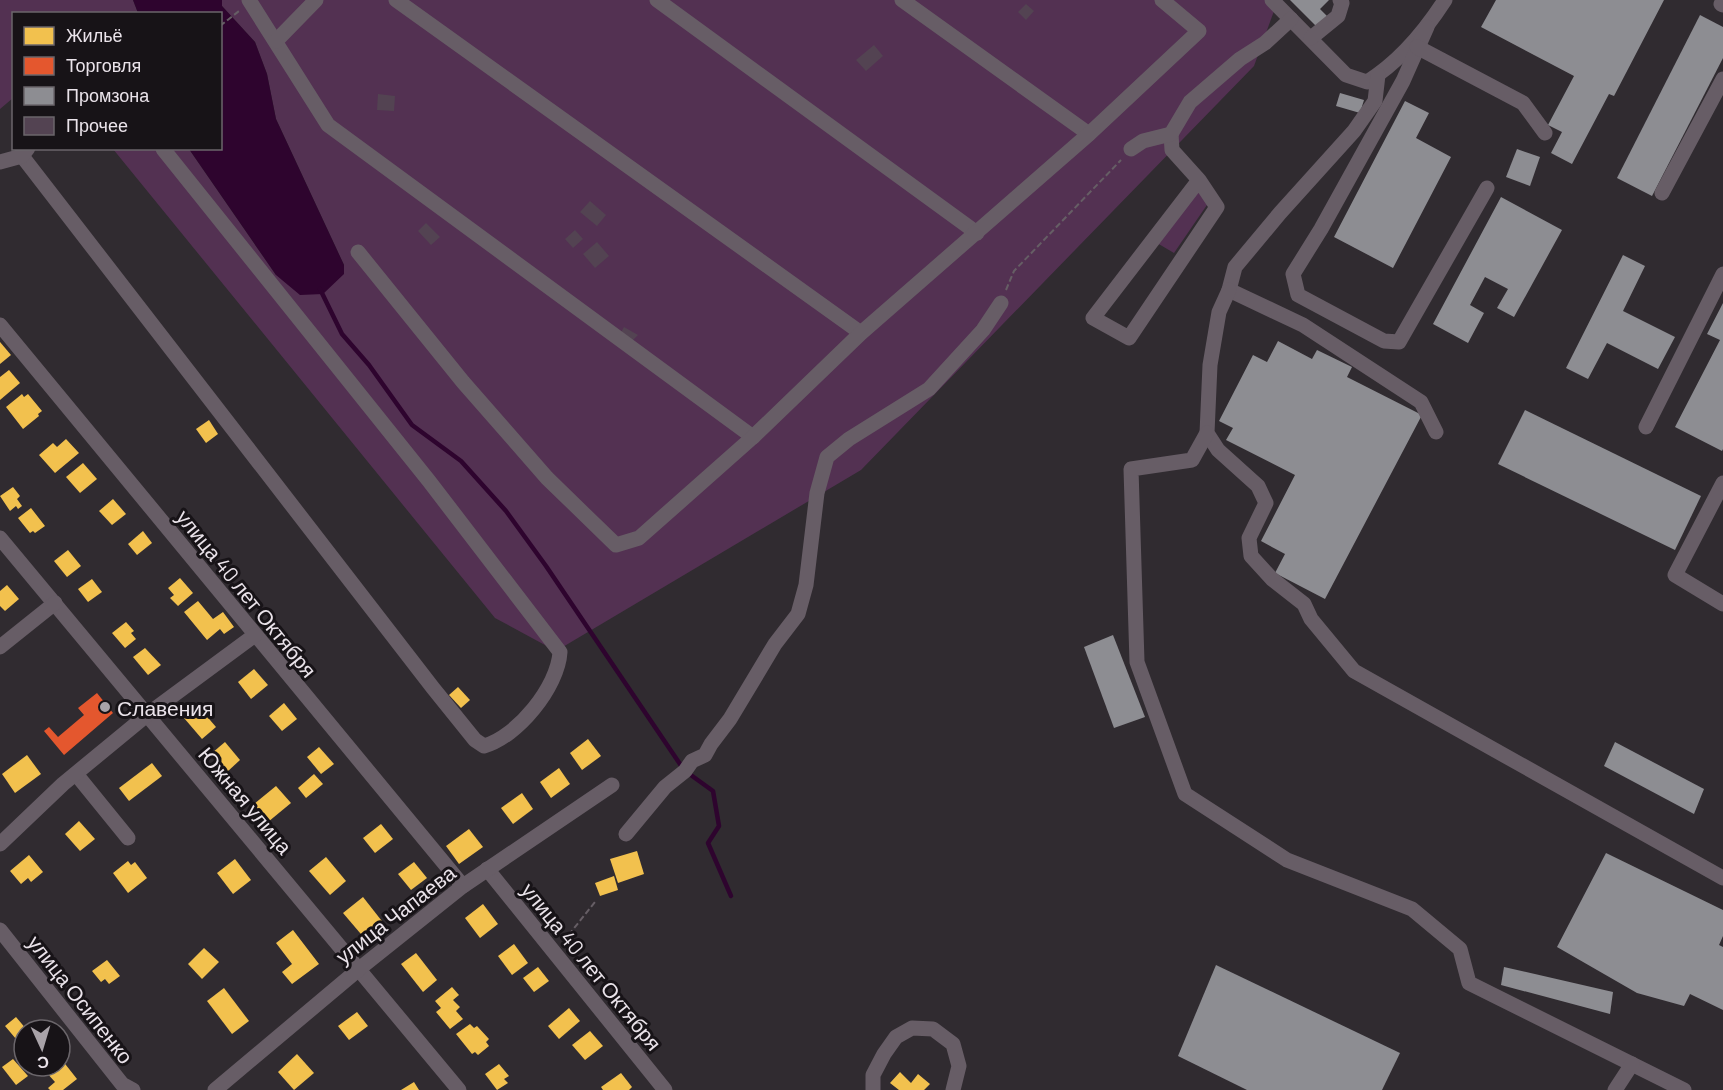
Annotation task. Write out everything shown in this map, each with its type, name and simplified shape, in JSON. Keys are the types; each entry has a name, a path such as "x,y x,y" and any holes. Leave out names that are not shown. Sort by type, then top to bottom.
{"street":[{"path":"276,41 316,0"},
{"path":"396,0 861,333"},
{"path":"657,0 977,233"},
{"path":"902,0 1089,134"},
{"path":"358,252 463,382 547,478 616,545 639,538 753,437 861,333 1089,134 1199,31 1162,0"},
{"path":"1272,0 1346,75 1367,82 1378,75 1427,27"},
{"path":"1311,38 1338,16 1342,3 1340,0"},
{"path":"1445,0 1427,27 1398,91 1321,229 1293,274 1298,296 1384,341 1399,342 1487,188"},
{"path":"250,1 328,125 753,437"},
{"path":"1199,180 1093,318 1129,338 1217,207 1199,180 1172,150 1171,134 1190,102 1240,59 1265,43 1291,19"},
{"path":"1417,48 1523,103 1545,133"},
{"path":"1378,75 1375,102 1354,131 1235,267 1229,290 1219,312 1210,365 1207,433 1192,460 1131,468 1137,663 1185,794 1287,860 1412,909 1460,949 1469,983 1684,1090"},
{"path":"1662,193 1723,79"},
{"path":"1131,149 1143,141 1171,134"},
{"path":"0,162 25,152 475,740 484,746 511,734 545,691 560,664 560,652 429,481 164,150"},
{"path":"1646,428 1723,274"},
{"path":"1229,290 1303,325 1421,402 1436,432"},
{"path":"626,834 665,787 685,771 692,761 705,755 730,719 775,644 798,614 806,585 817,494 827,457 849,439 929,389 983,330 1001,303"},
{"name":"улица 40 лет Октября","path":"0,325 463,886"},
{"path":"1207,433 1218,450 1258,486 1266,503 1249,538 1251,556 1272,579 1304,604 1311,619 1354,671 1723,878"},
{"path":"1723,483 1675,575 1723,604"},
{"name":"Южная улица","path":"0,538 459,1090"},
{"path":"0,647 55,603"},
{"path":"0,844 76,774 148,714 255,635"},
{"path":"76,774 128,838"},
{"name":"улица Чапаева","path":"215,1090 359,969 463,886 612,785"},
{"name":"улица 40 лет Октября","path":"487,869 665,1090"},
{"name":"улица Осипенко","path":"0,930 122,1084 133,1090"},
{"path":"873,1090 873,1075 884,1054 896,1037 912,1028 933,1029 953,1044 959,1066 952,1090"},
{"path":"1615,1090 1632,1064"}],"path":[{"path":"222,24 250,1"},
{"path":"1001,303 1014,272 1131,149"},
{"path":"555,954 595,902"}],"shaded area":[{"path":"0,0 133,0 138,12 12,12 12,99 0,109"},
{"path":"133,0 222,0 222,6 255,42 267,74 276,119 344,265 344,274 323,294 300,295 276,275 190,150 222,150 222,12 138,12"},
{"path":"222,0 1265,0 1274,11 1254,66 861,470 556,651 495,618 114,150 190,150 276,275 344,265 276,119 267,74 255,42 222,6"},
{"path":"1198,192 1209,202 1174,253 1157,243"}],"building: Жильё":[{"path":"0,342 11,355 0,364"},
{"path":"9,370 20,383 0,400 0,377"},
{"path":"22,394 24,397 28,394 42,411 23,429 6,407"},
{"path":"209,420 218,434 206,443 196,429"},
{"path":"66,439 79,453 55,473 39,455 53,443 57,447"},
{"path":"83,463 97,479 80,493 66,477"},
{"path":"13,487 20,496 17,499 22,506 18,509 16,506 10,511 0,496"},
{"path":"113,499 126,514 112,525 99,511"},
{"path":"31,508 45,526 35,533 33,531 30,533 18,518"},
{"path":"143,531 152,543 137,555 128,544"},
{"path":"68,550 81,566 67,577 54,561"},
{"path":"180,578 193,593 178,606 170,598 174,595 168,588"},
{"path":"92,579 102,592 88,602 78,589"},
{"path":"7,585 19,599 5,611 0,606 0,591"},
{"path":"198,601 213,619 223,612 234,627 224,634 220,629 207,640 184,612"},
{"path":"126,622 134,631 131,633 136,639 125,648 112,633"},
{"path":"145,648 161,665 148,675 133,657"},
{"path":"254,669 268,685 251,699 238,682"},
{"path":"458,687 470,700 461,708 449,695"},
{"path":"284,703 297,719 282,731 269,716"},
{"path":"198,706 216,727 202,739 184,718"},
{"path":"588,739 601,756 582,770 570,753"},
{"path":"225,742 240,760 227,772 212,753"},
{"path":"319,747 334,764 321,774 307,757"},
{"path":"27,755 41,774 15,793 2,774"},
{"path":"152,763 162,776 129,801 119,788"},
{"path":"559,768 570,784 551,798 540,782"},
{"path":"314,774 323,784 306,798 298,788"},
{"path":"276,786 291,803 268,822 254,804"},
{"path":"522,793 533,809 513,824 501,808"},
{"path":"79,821 95,839 80,851 65,834"},
{"path":"381,824 393,839 375,853 363,838"},
{"path":"469,829 483,847 459,864 446,846"},
{"path":"637,851 644,874 618,883 610,859"},
{"path":"29,855 43,872 31,882 28,878 21,884 10,871"},
{"path":"326,857 346,881 330,895 309,871"},
{"path":"235,859 251,880 233,894 217,873"},
{"path":"128,861 131,865 135,862 147,878 128,893 113,873"},
{"path":"414,862 427,878 411,890 398,874"},
{"path":"614,876 618,890 600,896 595,883"},
{"path":"363,897 385,925 366,940 343,913"},
{"path":"483,904 498,924 480,938 465,918"},
{"path":"293,930 319,964 292,984 282,972 292,964 276,943"},
{"path":"514,944 528,963 512,975 498,956"},
{"path":"204,948 219,962 202,979 188,964"},
{"path":"416,953 437,980 423,992 401,964"},
{"path":"107,960 120,976 109,984 105,979 101,982 92,971"},
{"path":"538,967 549,981 534,992 523,978"},
{"path":"452,987 459,995 453,1000 460,1007 456,1011 463,1019 450,1029 436,1012 441,1008 435,1001"},
{"path":"224,988 249,1021 232,1034 207,1001"},
{"path":"569,1008 580,1021 559,1039 548,1026"},
{"path":"357,1012 368,1026 349,1040 338,1026"},
{"path":"12,1020 12,1034 5,1026"},
{"path":"470,1024 474,1028 477,1026 489,1039 486,1042 489,1046 478,1055 475,1052 472,1054 456,1034"},
{"path":"590,1031 603,1046 585,1060 572,1045"},
{"path":"297,1054 314,1073 294,1090 278,1072"},
{"path":"12,1060 12,1078 25,1078 16,1085 2,1067"},
{"path":"499,1064 509,1076 504,1079 508,1083 497,1090 485,1074"},
{"path":"900,1072 911,1083 918,1074 930,1084 924,1090 899,1090 890,1083"},
{"path":"72,1073 77,1079 63,1090 50,1090 48,1088 55,1082 51,1078 72,1078"},
{"path":"621,1073 632,1087 629,1090 603,1090 601,1087"},
{"path":"414,1082 419,1090 401,1090"}],"building: Торговля":[{"path":"97,693 113,713 64,755 44,731 49,727 58,737 84,715 78,708"}],"building: Промзона":[{"path":"1290,0 1329,0 1320,9 1327,16 1317,27"},
{"path":"1496,0 1664,0 1614,96 1609,94 1572,164 1551,153 1562,132 1548,125 1574,76 1481,27"},
{"path":"1700,15 1723,27 1723,58 1652,196 1617,178"},
{"path":"1340,93 1364,100 1360,113 1336,106"},
{"path":"1405,101 1429,113 1416,138 1451,157 1393,268 1334,237"},
{"path":"1517,149 1540,157 1530,186 1506,177"},
{"path":"1501,197 1562,230 1514,317 1497,308 1508,289 1485,277 1470,305 1484,313 1468,343 1433,324"},
{"path":"1623,255 1645,266 1623,311 1675,337 1658,369 1607,343 1588,379 1566,368"},
{"path":"1723,303 1722,451 1675,427 1720,340 1707,334"},
{"path":"1278,341 1312,359 1317,350 1352,367 1347,377 1422,415 1325,599 1275,573 1285,554 1261,541 1295,475 1226,440 1233,428 1219,421 1253,355 1267,362"},
{"path":"1525,410 1701,496 1675,550 1498,464"},
{"path":"1113,635 1145,717 1114,728 1084,647"},
{"path":"1615,742 1704,789 1694,814 1604,766"},
{"path":"1606,853 1723,910 1723,936 1719,945 1723,947 1723,1010 1690,994 1684,1006 1637,993 1557,947"},
{"path":"1216,965 1400,1053 1382,1090 1247,1090 1178,1056"},
{"path":"1504,967 1613,992 1610,1014 1501,985"}],"building: Прочее":[{"path":"1026,4 1034,11 1026,20 1018,12"},
{"path":"874,45 883,56 866,71 856,60"},
{"path":"378,94 395,96 394,111 377,110"},
{"path":"590,201 606,215 597,226 580,212"},
{"path":"426,223 440,237 431,245 418,231"},
{"path":"575,230 583,239 573,248 565,239"},
{"path":"597,242 609,256 595,268 583,254"},
{"path":"624,327 638,335 630,343 619,336"}],"waterway":[{"path":"320,289 342,334 369,365 412,425 461,461 506,511 546,566 682,767"},
{"path":"688,773 713,791 719,826 708,843 731,896"}],"place":[{"name":"Славения","path":"105,707"}]}
